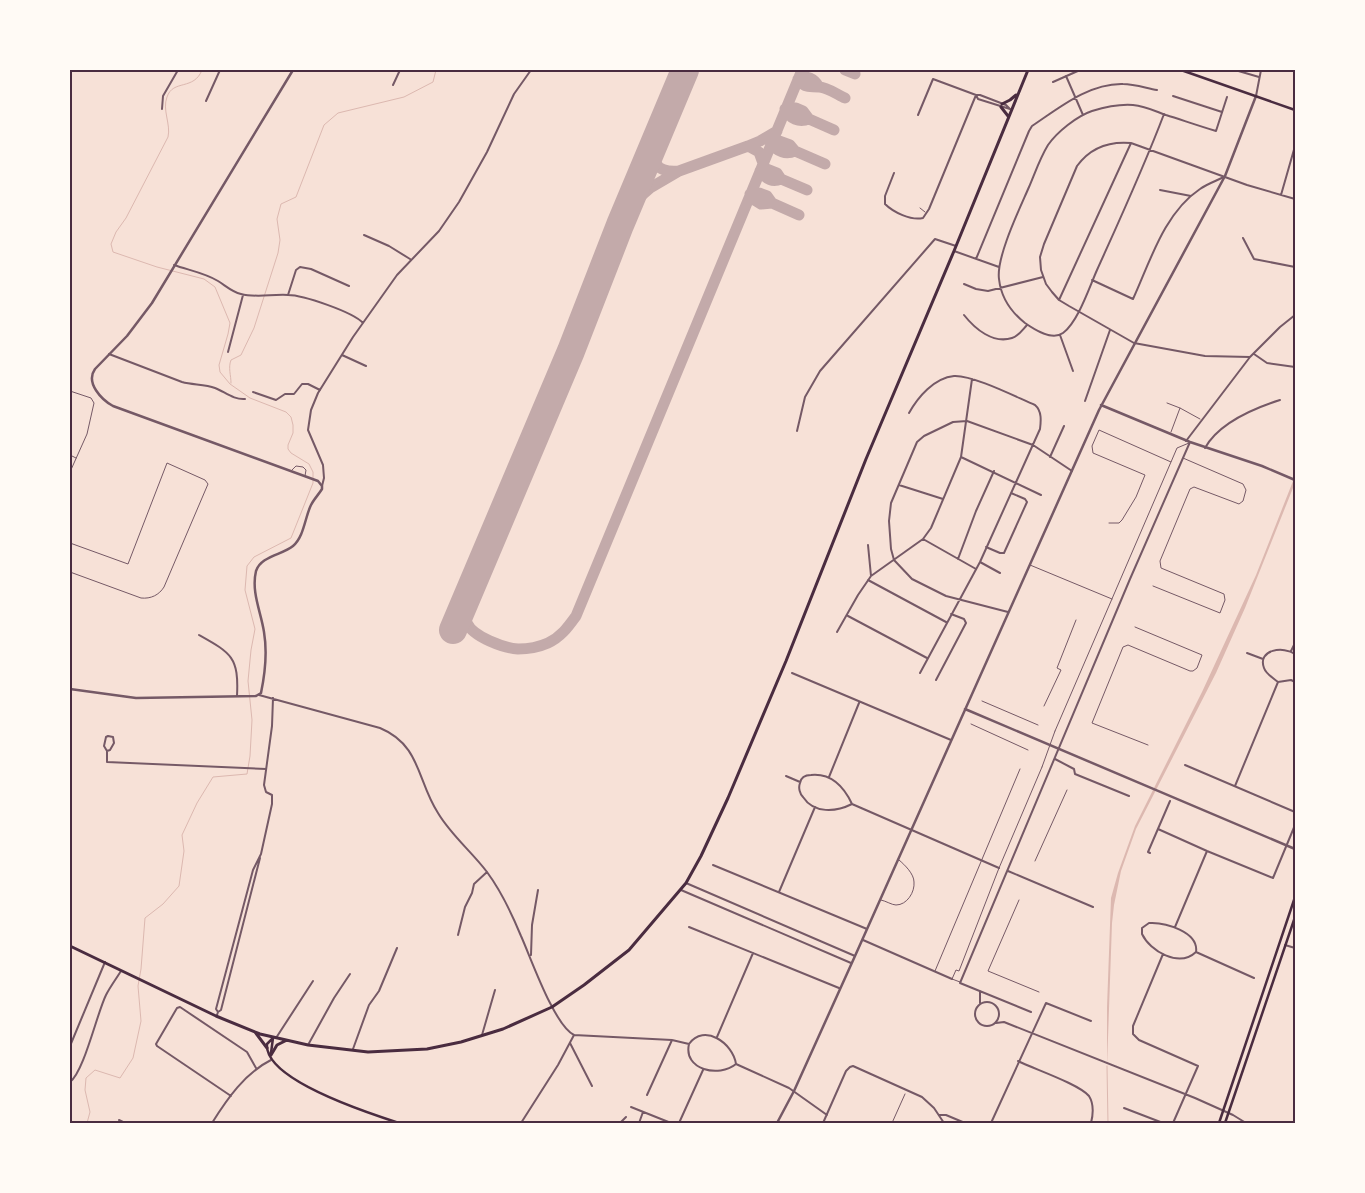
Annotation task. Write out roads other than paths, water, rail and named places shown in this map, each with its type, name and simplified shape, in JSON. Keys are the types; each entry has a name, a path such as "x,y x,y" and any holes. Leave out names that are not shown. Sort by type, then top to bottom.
{"main road":[{"path":"70,946 255,1032 286,1041 353,1052 385,1052 427,1049 503,1029 552,1007 601,972 636,943 686,883 728,798 786,661 866,459 954,251 1010,109 1028,70"},
{"path":"1181,70 1295,110"},
{"path":"1008,116 1001,106 1018,92"},
{"path":"1219,1123 1295,897"},
{"path":"1225,1123 1295,917"},
{"path":"255,1032 267,1048"},
{"path":"274,1038 268,1042 268,1054 271,1060 294,1078 343,1104 399,1123"},
{"path":"271,1060 274,1038"},
{"path":"271,1055 275,1046 286,1041"}],"street":[{"path":"162,109 163,96 178,70"},
{"path":"206,101 220,70"},
{"path":"293,70 140,320 95,368 92,374 94,385 100,396 114,406 318,481 322,486"},
{"path":"393,85 400,70"},
{"path":"259,695 262,690 265,639 257,603 255,588 256,572 262,562 289,549 296,543 312,502 322,489 324,465 309,435 308,426 311,410 320,390 342,355 396,275 439,231 459,202 487,152 514,94 530,70"},
{"path":"1053,82 1080,70"},
{"path":"1235,70 1259,77"},
{"path":"777,1123 808,1062 1101,405 1225,176 1256,96 1260,70"},
{"path":"1066,76 1083,115"},
{"path":"918,115 933,79 976,95 978,99 1010,109"},
{"path":"976,259 1032,126 1074,98 1092,90 1115,84 1136,85 1157,90"},
{"path":"894,173 884,201 890,209 914,219 923,218 927,213 976,95"},
{"path":"1173,96 1222,112"},
{"path":"1164,114 1151,149 1069,328 1060,335 1048,335 1027,325 1010,309 1000,288 998,278 999,267 1010,232 1048,145 1083,115 1102,109 1132,105 1143,107 1216,131 1226,97"},
{"path":"1250,357 1206,356 1134,343 1059,300 1046,284 1040,257 1082,159 1102,145 1117,142 1130,143 1247,185 1295,199"},
{"path":"1059,300 1130,143"},
{"path":"1281,195 1295,146"},
{"path":"1092,280 1133,299 1175,213 1200,189 1225,176"},
{"path":"1160,190 1191,196"},
{"path":"920,208 927,213"},
{"path":"364,236 389,246 410,259"},
{"path":"1243,238 1254,258 1295,267"},
{"path":"797,432 805,397 820,372 935,239 956,246"},
{"path":"954,251 999,267"},
{"path":"173,267 217,280 232,291 243,295 288,295 345,311 363,323"},
{"path":"288,295 296,270 300,267 311,269 349,286"},
{"path":"964,284 984,291 1043,277"},
{"path":"228,352 243,295"},
{"path":"964,315 979,331 996,338 1012,338 1018,335 1027,325"},
{"path":"960,982 1188,441 1201,420 1250,357 1295,315"},
{"path":"1085,401 1110,330"},
{"path":"1060,335 1073,371"},
{"path":"109,354 182,382 209,386 238,399 245,399"},
{"path":"1254,354 1267,363 1295,367"},
{"path":"342,355 366,366"},
{"path":"909,413 923,393 941,381 954,376 972,379 1038,407 1041,419 1040,429 980,562 958,599 920,673"},
{"path":"837,632 871,576 923,539 931,528 961,457 972,379"},
{"path":"253,392 276,400 285,394 294,394 302,384 308,384 320,390"},
{"path":"70,391 91,398 94,404 87,434 70,472"},
{"path":"1205,448 1215,436 1241,416 1280,400"},
{"path":"1167,403 1201,420"},
{"path":"1101,405 1205,448 1262,466 1295,480"},
{"path":"1170,434 1180,408"},
{"path":"1008,612 946,596 919,584 906,574 894,560 891,549 889,521 891,502 917,442 924,436 953,422 967,421 1033,445 1072,471"},
{"path":"1050,457 1064,426"},
{"path":"1109,524 1119,523 1122,520 1136,497 1145,474 1093,453 1092,446 1099,430 1171,462"},
{"path":"952,979 956,970 959,971 1055,731 1177,448 1188,441"},
{"path":"70,455 76,458"},
{"path":"961,457 994,471 1041,495"},
{"path":"1153,586 1220,613 1226,600 1224,594 1161,568 1160,565 1190,488 1194,487 1239,504 1243,501 1246,490 1243,484 1182,458"},
{"path":"70,543 128,564 167,463 205,480 208,484 162,591 149,598 141,598 70,572"},
{"path":"290,471 296,466 303,467 306,470 304,476"},
{"path":"958,560 976,511 994,471"},
{"path":"899,484 943,499"},
{"path":"986,547 1000,553 1004,552 1027,502 1025,499 1011,493"},
{"path":"923,539 976,569"},
{"path":"868,545 871,576"},
{"path":"980,562 1000,573"},
{"path":"1029,564 1112,599"},
{"path":"868,580 946,622"},
{"path":"936,680 966,623 964,619 951,614"},
{"path":"848,616 927,658"},
{"path":"1044,706 1061,670 1057,668 1076,620"},
{"path":"1135,627 1202,655 1197,668 1190,671 1128,645 1123,646 1092,723 1148,746"},
{"path":"199,635 224,649 231,658 237,672 238,696"},
{"path":"1291,651 1295,643"},
{"path":"1263,659 1272,650 1291,651 1295,654"},
{"path":"1247,653 1263,659"},
{"path":"1263,659 1266,672 1278,682 1291,680 1295,682"},
{"path":"792,673 859,703 951,740"},
{"path":"1235,786 1278,682"},
{"path":"70,689 136,698 259,695 380,728 398,737 414,758 438,813 487,872 513,918 552,1007 564,1028 574,1036 672,1040 689,1044"},
{"path":"217,1014 223,1000 258,867 272,804 272,795 266,792 265,789 273,698"},
{"path":"982,701 1038,724"},
{"path":"830,777 859,703"},
{"path":"965,708 1295,849"},
{"path":"971,724 1028,750"},
{"path":"107,751 110,750 114,743 114,739 111,736 105,739 104,746 107,751 107,762 266,769"},
{"path":"1054,759 1074,769 1075,774 1128,796"},
{"path":"1185,765 1295,812"},
{"path":"935,972 1020,769"},
{"path":"852,804 842,808 823,810 815,808 802,796 799,788 800,782 807,775 816,774 830,777 841,788 852,804 999,868"},
{"path":"786,776 800,782"},
{"path":"1035,861 1067,790"},
{"path":"1150,853 1148,852 1170,801"},
{"path":"779,892 815,808"},
{"path":"1158,829 1273,878 1295,826"},
{"path":"1175,927 1207,851"},
{"path":"217,1014 216,1009 223,981 260,854"},
{"path":"881,899 895,905 906,902 914,882 907,868 898,860"},
{"path":"714,865 867,929"},
{"path":"1008,871 1093,907"},
{"path":"458,935 465,907 474,884 487,872"},
{"path":"686,883 855,956"},
{"path":"530,956 532,951 533,916 538,890"},
{"path":"681,890 852,964"},
{"path":"1019,900 988,971 1039,992"},
{"path":"1153,923 1175,927 1193,942 1196,952 1191,956 1183,958 1155,950 1144,939 1142,928 1146,924 1153,923"},
{"path":"689,927 840,988"},
{"path":"862,940 1032,1012"},
{"path":"1285,945 1295,948"},
{"path":"353,1052 370,1005 379,991 397,948"},
{"path":"1196,952 1254,978"},
{"path":"717,1037 753,953"},
{"path":"1164,954 1133,1026 1133,1034 1140,1040 1198,1066 1173,1123"},
{"path":"70,1046 105,962"},
{"path":"70,1082 84,1054 106,996 121,970"},
{"path":"308,1045 334,998 350,974"},
{"path":"274,1038 314,981"},
{"path":"482,1036 496,990"},
{"path":"980,990 979,1005 975,1012 977,1022 986,1026 1004,1022 1185,1094 1246,1123"},
{"path":"980,994 988,1002 996,1006 999,1016 1004,1022"},
{"path":"979,1005 988,1002"},
{"path":"991,1123 1046,1003 1091,1021"},
{"path":"231,1096 157,1046 156,1044 177,1008 180,1007 247,1052 256,1068"},
{"path":"996,1023 999,1016"},
{"path":"521,1123 574,1036"},
{"path":"736,1064 731,1068 714,1072 703,1070 691,1058 688,1050 689,1044 698,1038 717,1037 725,1043 732,1053 736,1064 794,1091 827,1115"},
{"path":"647,1095 672,1040"},
{"path":"570,1043 592,1086"},
{"path":"212,1123 231,1096 256,1068 271,1060"},
{"path":"1018,1061 1087,1094 1092,1106 1091,1123"},
{"path":"823,1123 846,1071 853,1066 918,1094 927,1101 944,1123"},
{"path":"679,1123 703,1070"},
{"path":"892,1123 905,1094"},
{"path":"631,1108 671,1123"},
{"path":"1124,1108 1163,1123"},
{"path":"639,1123 644,1112"},
{"path":"939,1115 946,1115 965,1123"},
{"path":"620,1123 626,1117"},
{"path":"118,1120 125,1123"}],"waterway":[{"path":"87,1123 90,1112 85,1090 86,1078 95,1070 120,1078 133,1058 141,1021 138,986 145,918 163,904 179,886 184,851 182,835 197,803 213,777 247,774 252,720 248,681 255,629 245,590 247,566 254,557 291,538 313,483 313,472 309,464 291,453 288,449 293,433 291,417 286,412 250,398 230,384 220,372 219,365 230,323 215,287 204,279 157,267 113,252 111,244 116,232 126,218 168,137 165,107 167,97 174,88 194,81 202,70"},
{"path":"231,383 231,360 241,355 254,328 278,253 280,240 277,219 281,204 296,197 324,125 338,113 404,97 433,82 436,70"},
{"path":"1107,1066 1108,1123"}]}
